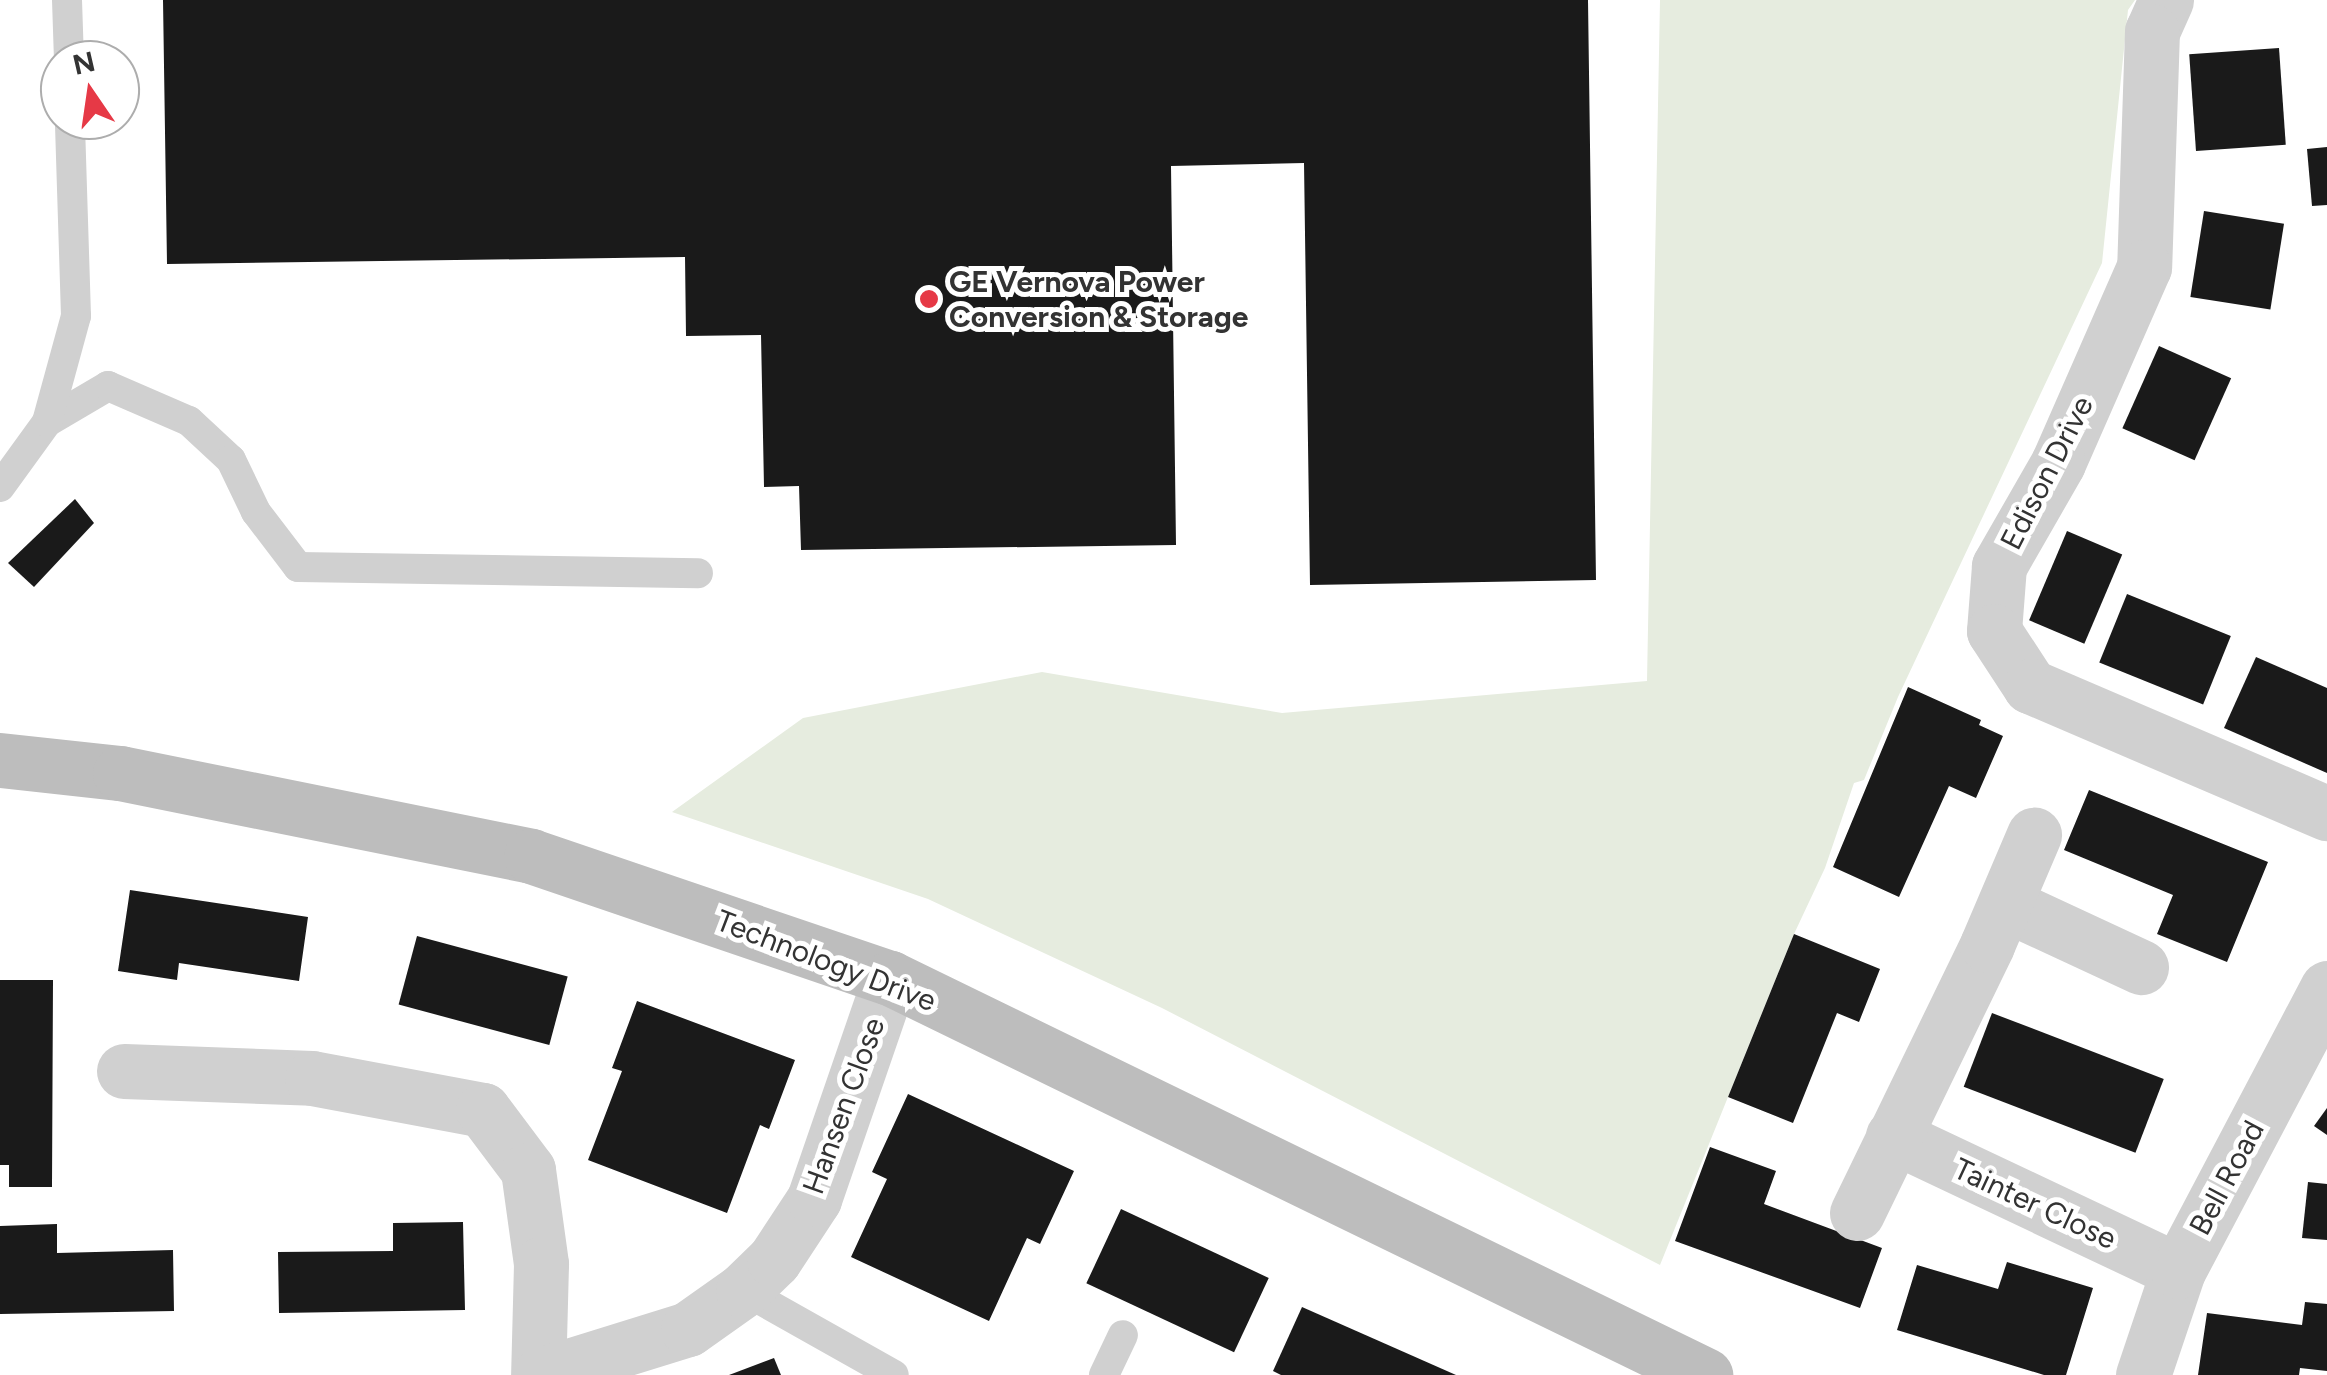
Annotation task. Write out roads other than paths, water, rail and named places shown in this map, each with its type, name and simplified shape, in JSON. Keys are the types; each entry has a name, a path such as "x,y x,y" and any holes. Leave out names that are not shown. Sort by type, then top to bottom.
{"street":[{"name":"Edison Drive","path":"2166,0 2152,30 2144,268 2058,463 1999,566 1994,630 2030,686 2327,813"},
{"name":"Technology Drive","path":"0,760 120,773 531,856 890,978 1705,1375"},
{"path":"1857,1213 2034,835"},
{"path":"2005,904 2141,966"},
{"name":"Hansen Close","path":"538,1375 688,1329 743,1290 774,1260 814,1199 890,978"},
{"name":"Bell Road","path":"2143,1375 2178,1271 2327,988"},
{"path":"124,1071 312,1078 483,1110 528,1170 542,1264 538,1375"},
{"name":"Tainter Close","path":"1893,1136 2178,1271"}],"lane":[{"path":"67,0 68,40"},
{"path":"0,487 47,422 76,316 71,140"},
{"path":"47,422 108,386 189,421 231,460 256,512 298,567 698,573"},
{"path":"743,1290 894,1375"},
{"path":"1104,1375 1122,1336"}],"place":[{"name":"GE Vernova Power Conversion & Storage","path":"929,299"}]}
